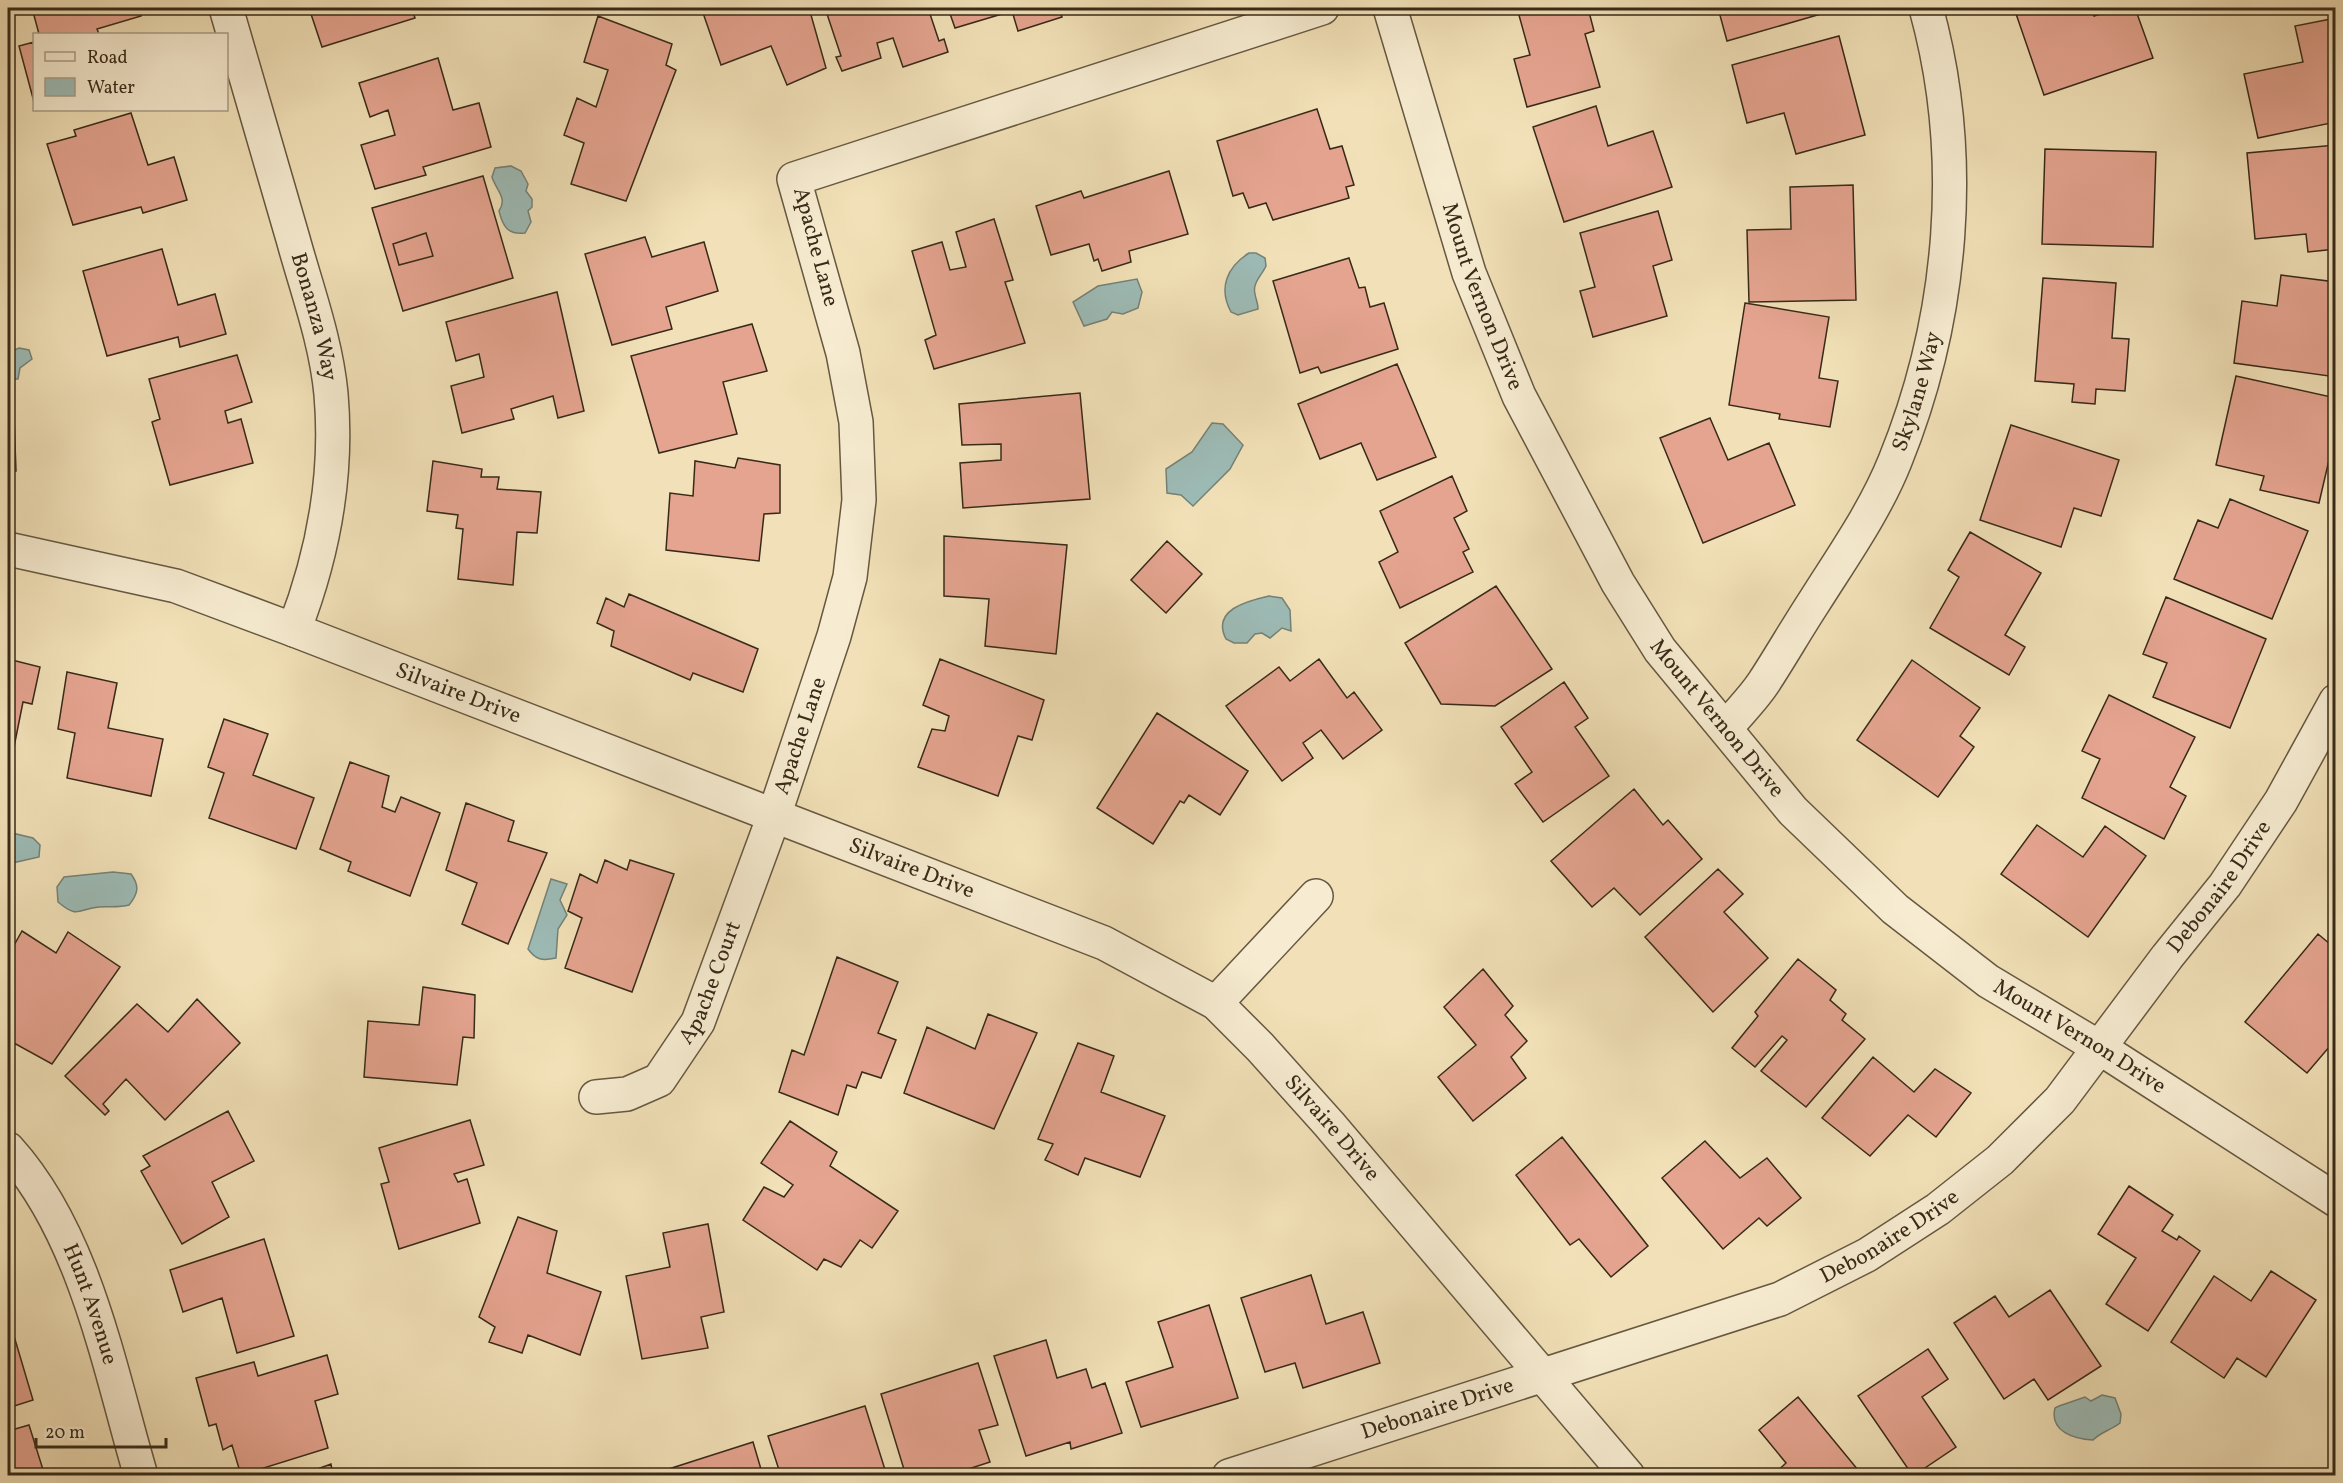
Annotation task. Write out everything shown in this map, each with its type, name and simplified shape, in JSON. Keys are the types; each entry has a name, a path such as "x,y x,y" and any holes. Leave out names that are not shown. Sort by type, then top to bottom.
{"street":[{"name":"Bonanza Way","path":"226,8 321,336 331,393 333,452 324,534 306,598 294,630"},
{"name":"Apache Lane","path":"774,816 834,636 850,578 859,500 856,422 843,353 794,179 1322,8"},
{"name":"Mount Vernon Drive","path":"1390,8 1469,273 1519,396 1630,603 1660,650 1793,811 1895,909 1988,981 2100,1048 2336,1200"},
{"name":"Skylane Way","path":"1726,728 1762,684 1858,535 1895,462 1926,373 1942,292 1949,199 1947,119 1937,49 1926,8"},
{"name":"Silvaire Drive","path":"8,549 176,586 294,630 1104,943 1216,1003 1329,1124 1628,1476"},
{"name":"Debonaire Drive","path":"1229,1476 1780,1299 1867,1255 1938,1209 2000,1160 2060,1100 2167,957 2225,885 2281,801 2336,701"},
{"name":"Apache Court","path":"596,1097 627,1094 659,1080 681,1052 698,1022 774,816"},
{"path":"1216,1003 1316,896"},
{"name":"Hunt Avenue","path":"8,1149 56,1219 87,1290 141,1476"}],"water":[{"path":"511,166 521,171 528,184 526,191 532,199 532,207 528,211 531,222 525,233 514,233 507,229 499,211 502,198 492,177 495,168"},
{"path":"1249,253 1256,253 1265,258 1266,266 1254,290 1258,309 1238,315 1231,312 1225,295 1225,286 1230,271"},
{"path":"1137,279 1142,292 1138,308 1123,314 1112,312 1107,319 1084,326 1073,302 1098,286"},
{"path":"19,348 29,350 32,359 20,368 18,379 8,379 8,353"},
{"path":"1212,423 1223,424 1243,445 1230,469 1193,506 1181,495 1167,493 1166,469 1192,452"},
{"path":"1269,596 1282,598 1290,610 1291,631 1282,628 1270,638 1262,633 1255,634 1247,643 1234,643 1226,639 1223,621 1227,614 1242,604"},
{"path":"8,832 33,838 40,845 39,857 8,864"},
{"path":"113,872 131,874 136,882 137,890 129,905 99,907 74,912 58,902 57,887 64,877"},
{"path":"551,879 567,884 560,900 567,915 558,929 556,958 543,959 528,949"},
{"path":"2102,1395 2115,1398 2121,1414 2120,1423 2093,1440 2071,1436 2056,1423 2055,1408 2085,1397 2091,1401"}],"building":[{"path":"32,8 139,8 141,16 97,29 99,33 39,33"},
{"path":"309,8 412,8 415,18 322,47"},
{"path":"709,8 795,8 796,11 809,8 826,68 787,85 771,46 721,65 702,10"},
{"path":"825,8 928,8 939,41 944,39 948,52 903,67 893,38 877,43 881,58 842,71 836,57 841,56"},
{"path":"948,8 1059,8 1062,17 1018,31 1012,11 955,28"},
{"path":"948,8 1059,8 1062,17 1018,31 1012,11 955,28"},
{"path":"1517,8 1588,8 1594,31 1585,34 1600,87 1527,107 1514,59 1530,55"},
{"path":"1718,8 1835,8 1835,10 1727,41"},
{"path":"2014,8 2091,8 2094,16 2120,8 2135,8 2153,58 2044,95"},
{"path":"2289,8 2314,8 2291,14"},
{"path":"598,16 672,44 666,65 676,70 626,201 571,184 584,143 564,135 577,98 596,107 608,70 584,62"},
{"path":"2336,18 2336,122 2258,138 2244,74 2303,62 2295,26"},
{"path":"1839,36 1865,135 1796,154 1784,113 1747,123 1732,65"},
{"path":"33,42 33,98 19,46"},
{"path":"438,58 453,110 479,103 491,147 423,167 426,175 375,189 361,145 395,135 388,110 370,117 359,83"},
{"path":"1596,106 1608,146 1653,131 1672,187 1564,222 1533,127"},
{"path":"1317,109 1330,149 1342,146 1354,185 1346,187 1349,198 1273,220 1266,203 1249,208 1243,193 1233,196 1217,141"},
{"path":"131,113 148,165 174,157 187,200 143,213 141,207 73,225 47,144 76,136 74,130"},
{"path":"2336,145 2336,249 2308,252 2306,234 2255,239 2247,153"},
{"path":"2045,149 2156,152 2153,247 2042,244"},
{"path":"1169,171 1188,234 1129,251 1131,262 1102,271 1098,259 1094,261 1089,244 1051,255 1036,206 1081,191 1084,198"},
{"path":"483,176 513,278 403,311 372,208"},
{"path":"1853,185 1856,300 1749,302 1747,230 1791,229 1790,187"},
{"path":"1658,211 1672,260 1653,266 1667,316 1593,337 1580,291 1595,287 1580,233"},
{"path":"994,219 1013,280 1005,282 1025,343 934,369 925,340 936,335 912,251 942,242 950,270 966,267 956,232"},
{"path":"426,233 433,256 399,265 393,244"},
{"path":"645,237 652,257 704,242 718,291 666,307 672,329 612,345 585,254"},
{"path":"162,249 178,305 215,294 226,334 180,347 178,337 107,356 83,271"},
{"path":"1349,258 1359,288 1365,287 1370,307 1384,303 1398,349 1321,373 1318,367 1300,373 1273,281"},
{"path":"2281,275 2336,282 2336,334 2329,376 2234,363 2242,301 2277,306"},
{"path":"2043,278 2116,283 2112,338 2129,339 2125,391 2096,389 2095,404 2072,402 2074,384 2035,381"},
{"path":"557,292 584,411 558,418 553,396 511,409 514,419 462,433 451,386 484,377 479,354 456,361 446,322"},
{"path":"1745,303 1829,317 1819,378 1838,381 1830,427 1779,419 1780,414 1729,405"},
{"path":"752,324 767,371 723,382 737,434 659,453 631,356"},
{"path":"237,355 252,402 225,411 228,423 241,419 253,463 170,485 152,422 160,419 149,379"},
{"path":"1397,364 1436,457 1377,480 1361,443 1320,459 1298,404"},
{"path":"2236,376 2336,398 2336,430 2319,503 2260,490 2264,476 2216,465"},
{"path":"1080,393 1090,499 963,508 960,463 1001,460 1001,444 962,445 959,404"},
{"path":"8,404 9,417 14,416 16,471 8,471"},
{"path":"1710,418 1728,460 1769,443 1795,505 1703,543 1660,438"},
{"path":"2011,425 2119,460 2101,516 2074,508 2061,547 1980,520"},
{"path":"738,458 780,465 780,513 764,514 759,561 666,550 670,493 693,496 695,461 735,468"},
{"path":"433,461 482,469 481,477 499,477 497,489 541,492 537,533 517,532 513,585 458,579 463,529 456,528 458,515 427,511"},
{"path":"1452,476 1467,511 1454,518 1469,549 1463,552 1473,572 1400,608 1379,562 1398,552 1380,511"},
{"path":"2230,499 2308,531 2272,619 2174,579 2198,520 2218,528"},
{"path":"1970,532 2041,573 2005,635 2025,647 2009,675 1930,628 1959,577 1948,570"},
{"path":"944,536 1067,545 1056,654 985,646 989,599 944,596"},
{"path":"1167,541 1202,574 1166,613 1131,580"},
{"path":"1496,586 1552,669 1495,706 1441,704 1405,643"},
{"path":"629,594 758,649 743,692 693,673 690,680 611,646 614,631 597,623 606,598 624,607"},
{"path":"2166,597 2266,639 2230,728 2153,697 2167,663 2143,654"},
{"path":"8,659 40,667 32,704 23,702 8,777"},
{"path":"940,659 1044,700 1032,740 1018,736 998,796 918,767 932,729 945,731 949,716 923,705"},
{"path":"1319,659 1347,698 1354,692 1382,730 1343,759 1321,730 1303,743 1313,758 1282,781 1226,706 1279,667 1290,681"},
{"path":"1912,660 1980,708 1960,736 1974,747 1938,797 1857,740"},
{"path":"67,672 117,683 108,728 163,739 151,796 67,778 75,733 58,729"},
{"path":"1564,682 1588,718 1575,727 1609,776 1543,822 1515,784 1532,772 1501,727"},
{"path":"2109,695 2195,737 2170,787 2186,796 2164,839 2082,798 2100,759 2082,751"},
{"path":"1157,713 1248,771 1220,815 1189,795 1184,803 1180,801 1153,844 1097,808"},
{"path":"224,719 268,734 253,775 314,798 296,849 209,818 224,773 208,767"},
{"path":"350,762 389,776 382,807 395,812 401,797 440,813 410,896 348,871 351,862 320,849"},
{"path":"1634,789 1663,825 1668,820 1702,859 1640,915 1614,888 1592,907 1551,861"},
{"path":"466,803 514,821 508,841 547,853 508,944 462,924 477,883 446,870"},
{"path":"2037,825 2083,857 2105,826 2146,856 2088,937 2001,874"},
{"path":"605,860 627,870 630,860 674,874 632,992 565,968 582,918 568,911 580,874 597,883"},
{"path":"1718,869 1743,894 1724,912 1768,958 1713,1012 1645,937"},
{"path":"22,931 56,953 68,932 120,967 52,1064 14,1043 8,1052 8,956"},
{"path":"2318,934 2336,949 2336,1039 2307,1073 2245,1022"},
{"path":"837,957 898,982 878,1033 896,1040 881,1078 862,1072 856,1088 847,1085 838,1115 779,1092 792,1050 804,1055"},
{"path":"1798,959 1836,990 1830,1000 1846,1014 1842,1020 1865,1039 1806,1107 1761,1071 1787,1040 1782,1036 1755,1067 1732,1048 1758,1016 1755,1012"},
{"path":"1483,969 1513,1006 1505,1015 1527,1041 1511,1057 1526,1078 1473,1121 1438,1077 1476,1045 1444,1007"},
{"path":"423,987 475,995 474,1038 463,1037 457,1085 364,1077 368,1021 419,1025"},
{"path":"197,999 240,1043 165,1120 126,1079 103,1104 109,1111 105,1115 65,1076 137,1004 168,1032"},
{"path":"988,1014 1037,1033 994,1129 904,1093 927,1027 975,1049"},
{"path":"1078,1043 1114,1056 1101,1092 1165,1116 1140,1177 1085,1158 1078,1175 1045,1160 1053,1144 1038,1139"},
{"path":"1873,1057 1914,1092 1935,1069 1971,1093 1936,1137 1908,1115 1870,1156 1822,1118"},
{"path":"228,1111 254,1161 212,1182 229,1217 182,1244 141,1171 150,1166 143,1156"},
{"path":"470,1120 484,1165 454,1174 458,1182 467,1179 480,1223 399,1249 381,1184 389,1182 379,1148"},
{"path":"790,1121 837,1152 830,1166 898,1211 872,1248 860,1240 841,1267 824,1259 817,1270 743,1220 764,1187 784,1197 793,1185 761,1163"},
{"path":"1562,1137 1648,1246 1611,1277 1579,1239 1570,1245 1516,1175"},
{"path":"1705,1141 1740,1178 1767,1158 1801,1198 1767,1226 1759,1218 1723,1249 1662,1178"},
{"path":"2129,1186 2173,1215 2162,1231 2177,1240 2179,1236 2200,1251 2148,1331 2106,1304 2136,1258 2098,1234"},
{"path":"518,1217 557,1231 547,1273 601,1292 580,1355 528,1335 522,1353 489,1342 495,1327 479,1317"},
{"path":"708,1224 724,1312 701,1317 708,1348 642,1359 626,1276 670,1267 663,1233"},
{"path":"264,1239 294,1336 237,1353 222,1298 183,1312 170,1270"},
{"path":"2271,1271 2316,1300 2266,1377 2237,1358 2224,1378 2171,1342 2214,1276 2251,1301"},
{"path":"1311,1275 1326,1324 1363,1312 1380,1363 1303,1388 1295,1363 1265,1372 1241,1298"},
{"path":"2050,1290 2101,1366 2048,1400 2034,1379 2004,1399 1954,1323 1995,1296 2009,1317"},
{"path":"1209,1305 1238,1398 1141,1427 1126,1382 1173,1367 1158,1322"},
{"path":"14,1336 33,1400 8,1408 8,1338"},
{"path":"1046,1340 1057,1378 1086,1369 1092,1388 1105,1383 1122,1433 1071,1449 1070,1442 1026,1456 994,1356"},
{"path":"1928,1349 1948,1379 1922,1397 1956,1447 1913,1476 1858,1396"},
{"path":"327,1355 338,1394 315,1401 328,1448 241,1475 232,1445 223,1450 216,1424 209,1426 196,1378 254,1362 258,1376"},
{"path":"978,1363 998,1425 979,1430 990,1462 959,1472 960,1476 906,1476 881,1394"},
{"path":"1798,1397 1863,1476 1772,1476 1786,1463 1759,1430"},
{"path":"865,1406 887,1476 781,1476 768,1436"},
{"path":"29,1425 45,1476 8,1476 8,1431"},
{"path":"753,1442 763,1476 654,1476 653,1474"},
{"path":"331,1464 333,1476 298,1476"}]}
